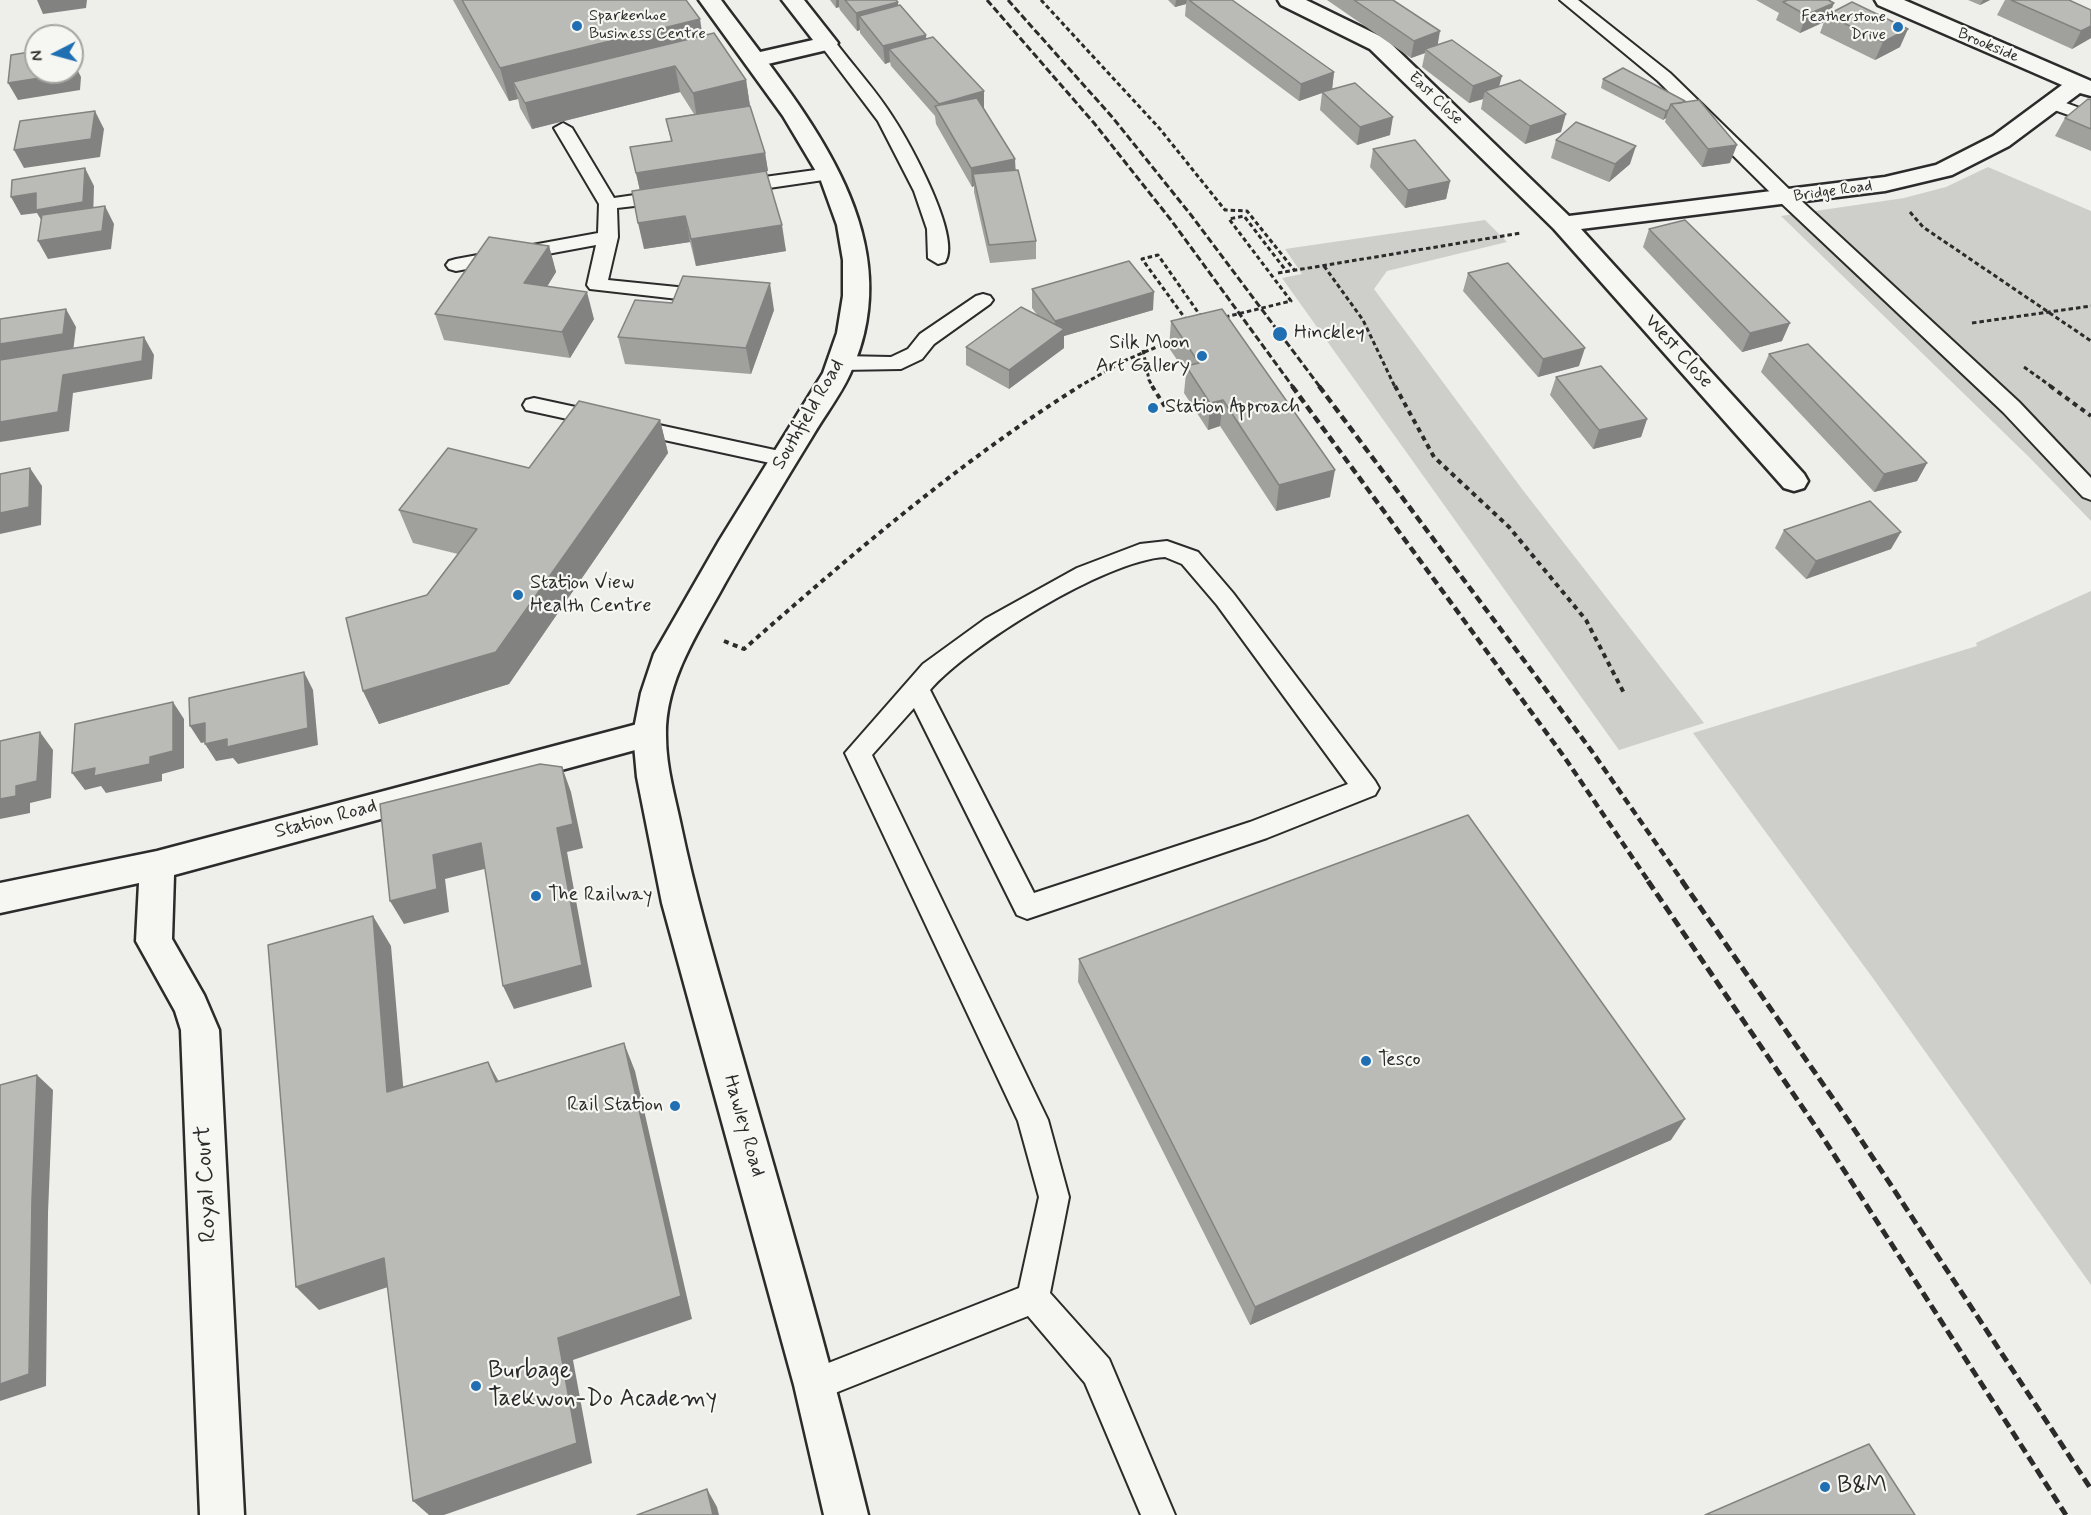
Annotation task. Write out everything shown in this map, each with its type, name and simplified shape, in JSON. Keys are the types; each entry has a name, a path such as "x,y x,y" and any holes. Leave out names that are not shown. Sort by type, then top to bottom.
{"street":[{"name":"Southfield Road","path":"649,734 657,693 670,654 841,363 855,315 856,260 849,225 830,174 794,115 710,0"},
{"path":"755,60 827,43 793,0"},
{"name":"East Close","path":"1289,0 1378,44 1563,224"},
{"name":"Brookside","path":"1886,0 2084,86"},
{"name":"Bridge Road","path":"1563,224 1787,198 1885,184 1944,170 2001,141 2052,103 2084,86"},
{"name":"West Close","path":"1563,224 1794,481"},
{"name":"Station Road","path":"0,898 157,865 649,734"},
{"name":"Hawley Road","path":"649,734 654,777 680,903 815,1385 846,1515"},
{"name":"Royal Court","path":"157,865 154,941 194,1012 200,1030 222,1515"}],"lane":[{"path":"1568,0 1664,77 1787,198 2011,408 2091,492"},
{"path":"827,43 886,120 923,191 937,230 938,258"},
{"path":"2052,103 2091,118"},
{"path":"564,128 608,204 608,237 597,285 687,294"},
{"path":"713,190 830,174"},
{"path":"608,204 690,193"},
{"path":"456,265 608,237"},
{"path":"841,363 894,364 915,354 927,339 983,300"},
{"path":"534,405 784,459"},
{"path":"917,689 1027,907 1258,830 1366,789 1226,598 1190,558 1167,549 1148,550 1084,574 993,625 933,672 917,689 858,753 1033,1120 1054,1197 1033,1298"},
{"path":"815,1385 1033,1298"},
{"path":"1033,1298 1097,1371 1158,1515"}],"path":[{"path":"1041,0 1160,129 1225,210 1247,211 1295,271"},
{"path":"1216,319 1292,301 1229,219 1244,216 1287,272"},
{"path":"1278,273 1563,224"},
{"path":"1923,227 2091,342"},
{"path":"1189,323 1142,259 1158,255 1205,322"},
{"path":"1324,266 1363,320 1392,381 1434,457 1509,527 1586,620 1625,695"},
{"path":"1965,324 2091,306"},
{"path":"686,628 744,649 869,540 1004,434 1100,373 1143,350 1174,339"},
{"path":"1143,350 1149,380 1169,413"}],"shaded area":[{"path":"1988,167 2091,211 2091,521 2030,458 1781,216 1904,198 1946,187"},
{"path":"1485,220 1507,242 1387,271 1374,289 1522,489 1704,723 1619,750 1282,278 1302,274 1285,249"},
{"path":"2091,591 2091,1285 1875,981 1693,733 1977,646 1976,643"}],"building":[{"path":"462,0 686,0 700,19 500,68"},
{"path":"845,0 896,0 898,2 856,13"},
{"path":"1189,0 1232,0 1334,72 1301,84"},
{"path":"1354,0 1393,0 1440,31 1414,41"},
{"path":"1828,0 1834,3 1806,15 1783,2"},
{"path":"2011,0 2069,0 2091,10 2091,26 2081,31"},
{"path":"1852,2 1908,29 1883,42 1827,15"},
{"path":"900,5 926,35 883,46 859,16"},
{"path":"714,33 746,80 693,93 675,66 525,103 513,82"},
{"path":"933,37 984,91 939,104 889,49"},
{"path":"1452,40 1502,76 1473,86 1425,49"},
{"path":"24,53 24,80 8,83 11,55"},
{"path":"1623,68 1685,101 1671,104 1666,111 1603,79"},
{"path":"1520,80 1566,114 1530,126 1485,91"},
{"path":"1355,83 1393,117 1360,127 1322,92"},
{"path":"977,98 1015,159 971,168 935,106"},
{"path":"2088,99 2091,100 2091,129 2065,118"},
{"path":"1699,100 1737,145 1708,149 1671,104"},
{"path":"750,106 765,153 636,173 630,147 672,141 666,119"},
{"path":"95,111 91,139 14,150 20,121"},
{"path":"1576,122 1636,146 1615,164 1556,140"},
{"path":"1415,140 1450,181 1408,190 1373,149"},
{"path":"85,168 83,202 36,210 36,193 11,197 12,180"},
{"path":"1018,170 1036,241 989,245 973,174"},
{"path":"766,171 782,225 691,239 685,216 638,223 632,191"},
{"path":"105,206 102,231 38,241 42,215"},
{"path":"1685,220 1790,323 1750,333 1649,229"},
{"path":"489,237 549,246 524,283 587,292 562,332 435,314"},
{"path":"1129,261 1154,292 1055,321 1032,289"},
{"path":"1508,263 1585,348 1543,359 1468,273"},
{"path":"683,276 770,283 746,348 618,337 635,300 672,303"},
{"path":"1021,307 1064,329 1009,370 966,347"},
{"path":"66,309 63,334 0,344 0,319"},
{"path":"1222,309 1335,470 1279,485 1223,400 1210,403 1186,366 1199,363 1171,321"},
{"path":"144,337 142,361 63,375 58,412 0,422 0,360"},
{"path":"1808,344 1927,463 1884,474 1769,354"},
{"path":"1601,366 1647,419 1599,430 1556,377"},
{"name":"Station View Health Centre","path":"579,401 660,420 496,652 363,691 346,618 427,595 477,529 399,510 448,448 529,468"},
{"path":"30,468 29,507 0,513 0,474"},
{"path":"1870,501 1901,532 1816,561 1784,530"},
{"path":"304,672 308,728 227,747 227,739 205,744 205,723 190,726 189,698"},
{"path":"173,702 173,751 150,757 150,764 94,776 95,768 72,773 75,724"},
{"path":"40,732 37,781 16,786 16,796 0,799 0,741"},
{"name":"The Railway","path":"540,764 562,767 573,824 557,828 582,965 503,986 481,843 433,855 437,889 390,901 380,804"},
{"name":"Tesco","path":"1468,815 1685,1119 1255,1307 1079,959"},
{"path":"373,916 387,1092 488,1062 496,1082 624,1043 681,1296 558,1338 577,1443 413,1501 384,1258 296,1287 268,945"},
{"path":"37,1075 29,1374 0,1384 0,1085"},
{"name":"B&M","path":"1869,1444 1915,1515 1705,1515"},
{"path":"707,1489 713,1515 637,1515"}],"railway":[{"path":"987,0 1094,123 1171,220 1293,387"},
{"path":"1008,0 1113,118 1191,215 1320,387"},
{"path":"1292,386 1565,758 1649,882"},
{"path":"1319,386 1591,750 1683,882"},
{"path":"1648,881 1820,1133 2066,1515"},
{"path":"1682,881 1850,1123 2091,1489"}],"place":[{"name":"Sparkenhoe Business Centre","path":"577,26"},
{"name":"Featherstone Drive","path":"1898,27"},
{"name":"Hinckley","path":"1280,334"},
{"name":"Silk Moon Art Gallery","path":"1202,356"},
{"name":"Station Approach","path":"1153,408"},
{"name":"Station View Health Centre","path":"518,595"},
{"name":"The Railway","path":"536,896"},
{"name":"Tesco","path":"1366,1061"},
{"name":"Rail Station","path":"675,1106"},
{"name":"Burbage Taekwon-Do Academy","path":"476,1386"},
{"name":"B&M","path":"1825,1487"}]}
